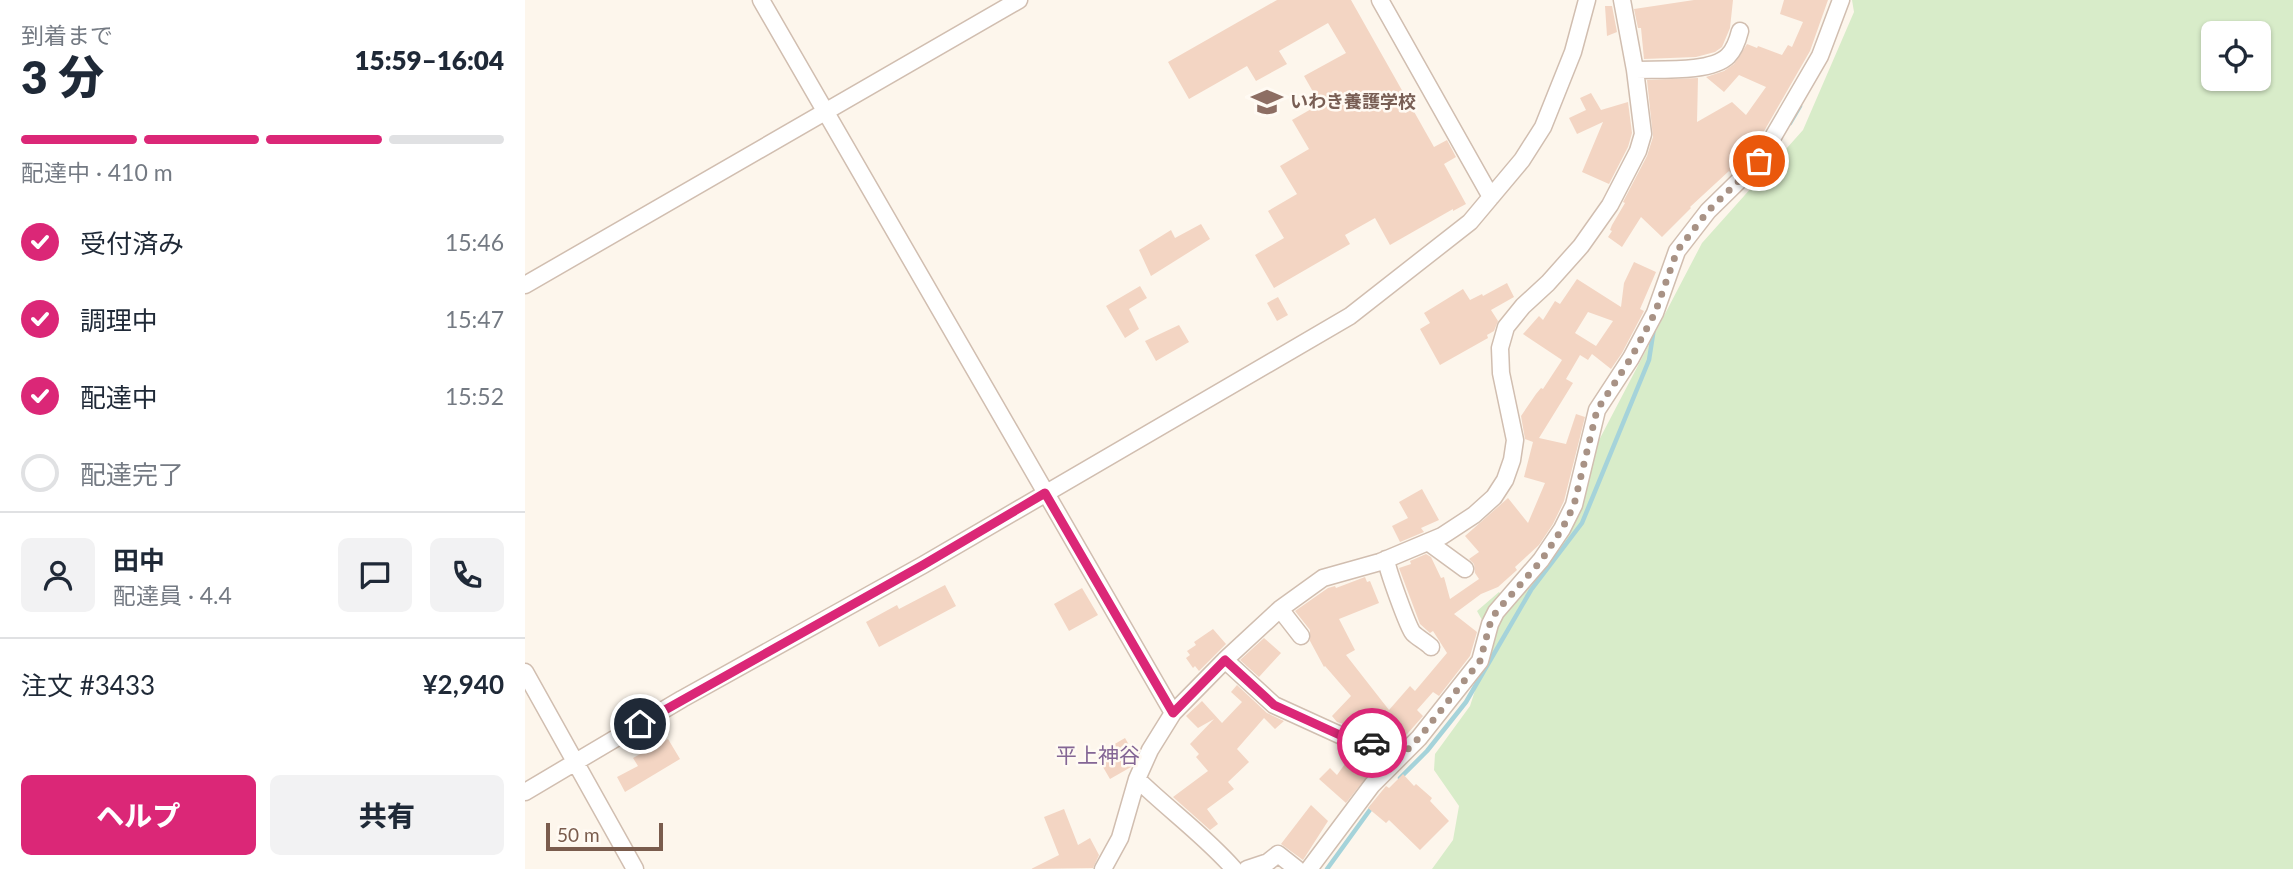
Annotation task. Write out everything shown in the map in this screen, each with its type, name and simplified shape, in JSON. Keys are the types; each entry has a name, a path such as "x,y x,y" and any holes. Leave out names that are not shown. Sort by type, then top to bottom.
{"street":[{"path":"761,0 1173,713"},
{"path":"525,285 1019,0"},
{"path":"1380,0 1491,197"},
{"path":"525,792 683,699 923,565 1350,316 1470,222 1522,160 1543,127 1573,52 1587,0"},
{"path":"1107,868 1120,838 1137,779 1150,750 1173,713 1225,660 1280,609 1323,578 1386,559 1443,536 1474,515 1494,497 1505,480 1515,440 1501,373 1500,348 1506,327 1581,246 1610,205 1638,151 1643,134 1622,0"},
{"path":"1309,869 1372,785 1419,738 1480,661 1496,612 1541,561 1559,535 1574,505 1597,410 1631,358 1655,313 1677,251 1708,211 1759,161 1811,74 1841,0"},
{"path":"1635,70 1691,68 1718,63 1730,54 1740,31"},
{"path":"1428,542 1465,569"},
{"path":"1386,559 1387,571 1413,634 1431,647"},
{"path":"1280,609 1301,636"},
{"path":"1225,660 1274,705 1342,736 1372,743 1384,750 1394,763"},
{"path":"525,672 635,869"},
{"path":"1137,779 1170,811 1213,846 1234,869"},
{"path":"1247,869 1268,862 1278,854 1297,869"}],"green space":[{"path":"1852,0 2293,0 2293,869 1432,869 1453,840 1459,806 1434,770 1435,754 1470,706 1492,638 1477,611 1499,592 1511,606 1541,567 1597,444 1702,243 1803,130 1854,12"}],"building":[{"path":"1277,0 1351,0 1434,147 1447,140 1456,157 1444,164 1466,204 1390,245 1375,218 1345,235 1350,244 1274,288 1255,255 1284,238 1268,211 1297,194 1280,166 1309,149 1292,120 1320,104 1304,76 1346,53 1328,23 1279,51 1287,64 1256,81 1247,66 1189,99 1168,62"},
{"path":"1694,0 1733,0 1730,28 1722,47 1715,52 1696,57 1644,59 1641,28 1638,28 1634,9"},
{"path":"1784,0 1828,0 1810,51 1755,147 1662,237 1641,217 1622,247 1608,237 1647,156 1653,137 1647,80 1698,78 1697,122 1732,102 1746,115 1766,87 1739,75 1724,92 1706,77 1724,71 1734,64 1747,44 1782,55 1788,45 1792,47 1803,22 1780,14"},
{"path":"1605,6 1612,6 1617,32 1607,36"},
{"path":"1591,93 1601,110 1628,102 1632,133 1628,147 1609,184 1582,172 1603,122 1577,134 1569,118 1586,110 1580,98"},
{"path":"1201,224 1210,239 1151,276 1139,250 1171,230 1175,238"},
{"path":"1634,262 1656,272 1640,309 1644,311 1611,369 1592,354 1588,360 1580,355 1566,379 1573,383 1539,438 1566,444 1576,414 1585,417 1564,501 1539,545 1515,567 1517,570 1498,587 1481,594 1454,614 1477,632 1470,656 1439,696 1433,692 1417,710 1423,716 1401,741 1386,725 1376,734 1337,722 1332,716 1351,696 1324,667 1310,641 1310,630 1295,611 1328,588 1336,588 1365,577 1367,582 1370,581 1379,603 1339,619 1355,650 1346,655 1389,710 1410,686 1415,691 1447,653 1433,631 1430,633 1420,624 1399,568 1426,554 1431,557 1441,578 1444,577 1450,599 1479,579 1474,564 1469,559 1479,552 1465,536 1508,498 1528,523 1545,483 1524,477 1533,442 1525,439 1521,416 1562,360 1523,334 1539,316 1543,320 1555,301 1560,304 1577,279 1621,307 1624,283","holes":["1588,312 1613,321 1596,346 1575,333"]},
{"path":"1507,283 1514,297 1491,310 1498,321 1494,331 1487,335 1488,338 1440,365 1420,329 1430,323 1424,313 1463,289 1470,300"},
{"path":"1140,286 1147,298 1129,309 1139,329 1125,338 1106,306"},
{"path":"1278,297 1288,315 1277,321 1267,303"},
{"path":"1179,325 1189,342 1156,361 1145,341"},
{"path":"1422,489 1439,520 1421,528 1424,532 1400,542 1392,526 1408,518 1399,502"},
{"path":"945,585 956,606 879,647 866,622 897,605 899,609"},
{"path":"1082,588 1098,615 1069,631 1054,604"},
{"path":"1213,629 1226,644 1199,671 1195,666 1193,668 1186,658 1190,655 1187,651 1196,645 1194,642"},
{"path":"1264,638 1281,653 1259,677 1240,660"},
{"path":"1237,685 1267,713 1284,721 1275,729 1264,718 1237,749 1249,762 1228,782 1234,789 1207,809 1218,824 1210,830 1173,797 1208,771 1196,757 1199,754 1190,744 1214,719 1198,728 1186,716 1202,701 1222,723 1242,702 1231,692"},
{"path":"1125,738 1136,757 1131,767 1110,779 1096,755"},
{"path":"668,739 680,759 625,792 617,777 638,766 633,758"},
{"path":"1355,750 1368,753 1379,761 1346,803 1319,779 1330,768 1337,775"},
{"path":"1403,774 1414,786 1416,784 1432,798 1430,801 1449,821 1420,850 1389,820 1386,823 1368,808 1386,786 1389,788"},
{"path":"1311,805 1328,821 1303,860 1281,844"},
{"path":"1064,809 1078,845 1090,838 1099,855 1093,868 1031,869 1059,855 1044,817"}],"waterway":[{"path":"1790,123 1800,106"},
{"path":"1400,778 1427,751 1466,702 1531,590 1582,523 1649,360 1654,328"},
{"path":"1327,869 1372,807"}],"way so far":[{"path":"1372,743 1384,750 1394,763 1419,738 1480,661 1496,612 1541,561 1574,505 1597,410 1631,358 1655,313 1668,269 1677,251 1708,211 1759,161"}],"place":[{"name":"いわき養護学校","path":"1267,102"}],"district":[{"name":"平上神谷","path":"1098,756"}],"route":[{"path":"640,724 1045,493 1173,713 1225,660 1274,705 1342,736 1372,743"}]}
